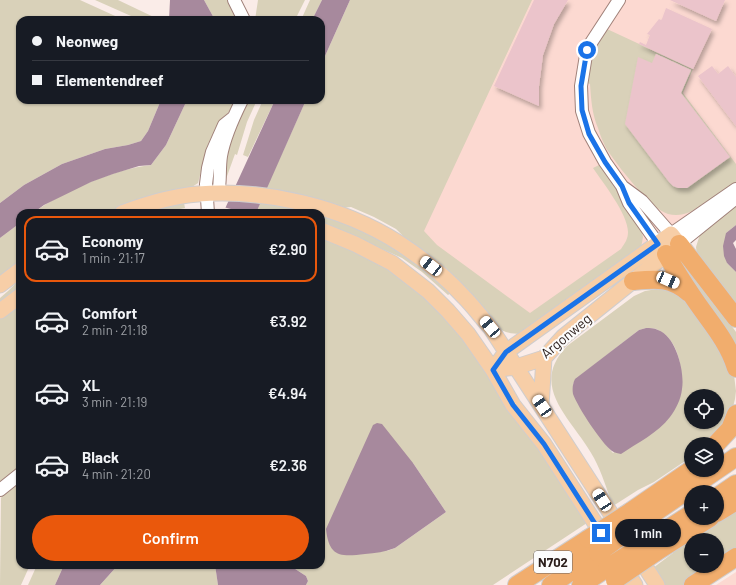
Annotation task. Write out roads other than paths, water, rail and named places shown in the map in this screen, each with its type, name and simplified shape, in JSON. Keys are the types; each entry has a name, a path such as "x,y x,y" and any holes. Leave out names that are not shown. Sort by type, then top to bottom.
{"highway":[{"path":"669,244 691,295 725,342 732,355 736,368"},
{"path":"669,244 736,318"},
{"path":"633,281 652,279 668,280 680,286 691,295"},
{"path":"723,437 730,429 736,414"},
{"path":"724,447 736,439"},
{"name":"N702","path":"634,518 736,457"},
{"name":"N702","path":"551,585 603,565 634,518 684,473"},
{"name":"N702","path":"674,482 684,475"},
{"path":"724,492 736,484"},
{"path":"724,509 736,501"},
{"path":"652,547 684,520"},
{"path":"581,585 603,565 652,547 696,525"},
{"path":"693,585 736,557"},
{"name":"N702","path":"517,585 603,565"}],"main road":[{"path":"135,209 162,201 197,194 213,194 270,197 323,209"},
{"path":"325,210 365,225 397,242 431,266 464,296 490,327 657,585"},
{"path":"325,232 376,254 411,277 448,311 468,334 493,370 513,405 544,444 635,585"},
{"name":"Argonweg","path":"493,370 516,367 544,358 563,337 633,281 669,244"},
{"name":"Argonweg","path":"493,370 506,352 669,244"},
{"path":"0,285 16,273"},
{"path":"0,311 16,299"},
{"path":"542,406 544,358"}],"street":[{"path":"234,0 242,16"},
{"path":"619,0 587,50 581,86 582,110 589,134 605,162 622,186 629,203 669,244"},
{"path":"209,209 213,194 220,183 219,171 221,154 234,116 240,104"},
{"path":"622,186 642,201 669,244"},
{"name":"Argonweg","path":"669,244 736,189"},
{"name":"Argonweg","path":"669,244 736,198"},
{"path":"0,490 16,477"}]}
